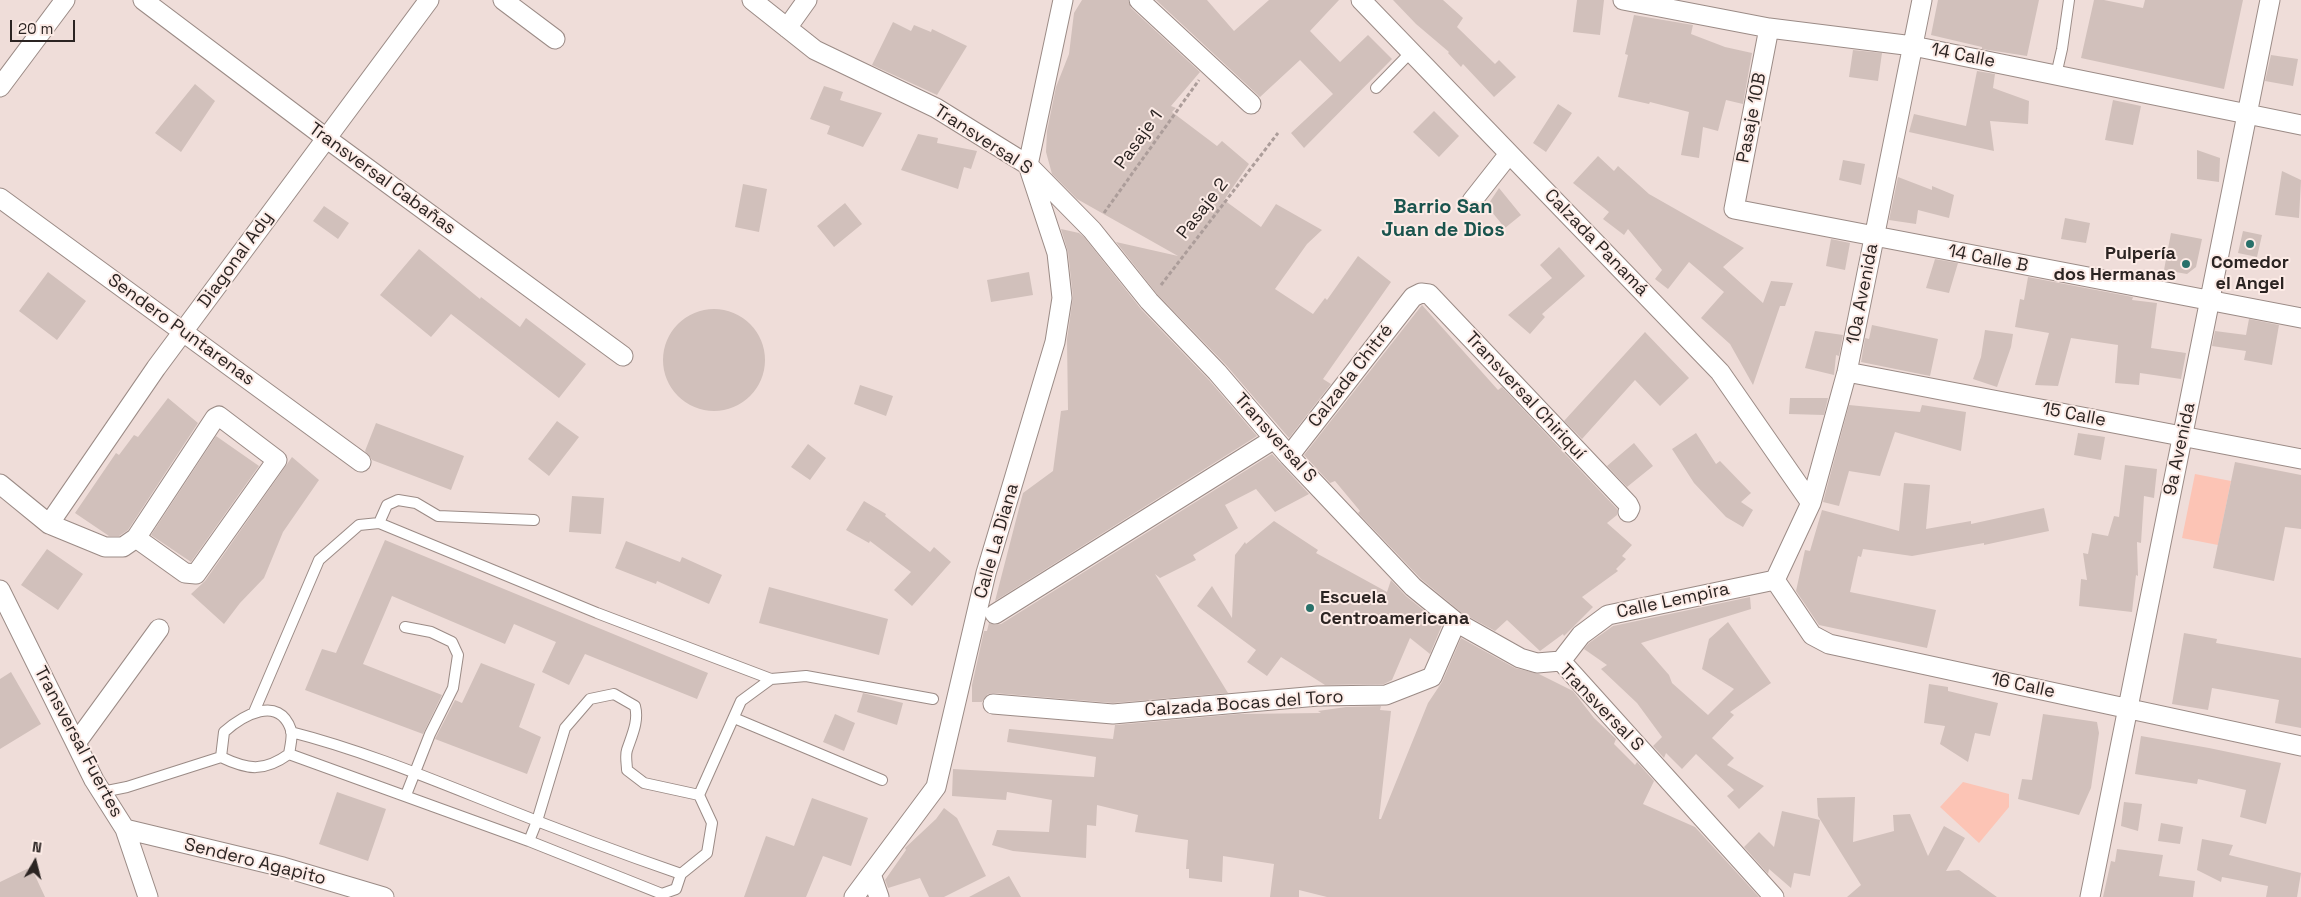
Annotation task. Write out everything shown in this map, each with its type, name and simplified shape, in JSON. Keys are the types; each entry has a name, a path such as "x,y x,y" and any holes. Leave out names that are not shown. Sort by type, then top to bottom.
{"street":[{"path":"0,87 65,0"},
{"name":"Transversal Cabañas","path":"143,0 326,138 623,356"},
{"name":"Diagonal Ady","path":"49,524 156,368 429,0"},
{"path":"503,0 555,39"},
{"name":"Transversal S","path":"752,0 815,50 936,108 1028,165 1092,230 1149,301 1217,372 1289,456 1414,587 1456,622 1520,658 1537,663 1561,661 1774,897"},
{"path":"787,28 807,0"},
{"path":"1028,165 1063,0"},
{"path":"1139,0 1251,104"},
{"name":"Calzada Panamá","path":"1361,0 1720,372 1811,503"},
{"name":"14 Calle","path":"1624,0 1769,28 1913,46 2301,125"},
{"name":"10a Avenida","path":"1775,580 1811,503 1847,372 1922,0"},
{"name":"9a Avenida","path":"2090,897 2270,0"},
{"name":"Pasaje 10B","path":"1734,209 1769,28"},
{"path":"1472,201 1509,154"},
{"name":"Calle La Diana","path":"854,897 936,787 986,573 1055,342 1062,298 1057,252 1028,165"},
{"name":"Sendero Puntarenas","path":"0,198 361,462"},
{"name":"14 Calle B","path":"1734,209 2301,318"},
{"name":"Transversal Chiriquí","path":"1413,297 1421,293 1429,294 1628,504 1630,508 1628,512"},
{"name":"Calzada Chitré","path":"1289,456 1413,297"},
{"name":"15 Calle","path":"1847,372 2301,458"},
{"path":"0,484 49,524 105,547 122,547 136,538 216,416 219,416 276,458 276,462 196,574 185,573 136,538"},
{"path":"995,614 1274,439"},
{"name":"16 Calle","path":"1775,580 1812,635 1829,644 2301,746"},
{"name":"Calle Lempira","path":"1561,661 1581,635 1608,615 1775,580"},
{"name":"Transversal Fuertes","path":"0,590 76,743 102,792 125,829 148,897"},
{"name":"Calzada Bocas del Toro","path":"993,704 1113,714 1318,696 1386,695 1432,677 1456,622"},
{"path":"76,743 159,629"},
{"name":"Sendero Agapito","path":"125,829 283,867 384,897"},
{"path":"871,874 879,897"}],"lane":[{"path":"2056,75 2069,0"},
{"path":"1376,88 1412,51"},
{"path":"379,523 387,506 398,500 416,503 438,516 534,520"},
{"path":"254,712 319,560 359,525 379,523 597,613 772,679 806,676 933,698"},
{"path":"405,627 431,632 452,642 458,655 453,688 430,734 406,795"},
{"path":"698,795 742,701 772,679"},
{"path":"529,841 537,822 566,728 590,698 614,694 635,706 637,713 634,733 626,752 627,770 644,783 698,795"},
{"path":"221,758 224,732 236,722 254,712 270,710 283,717 291,732 290,754"},
{"path":"734,718 882,780"},
{"path":"291,732 318,739 414,773 537,822 681,874"},
{"path":"290,754 529,841 662,894 676,889 681,874 707,853 712,823 698,795"},
{"path":"102,792 127,787 221,758 239,766 260,768 277,763 290,754"}],"path":[{"name":"Pasaje 1","path":"1092,230 1210,66"},
{"name":"Pasaje 2","path":"1149,301 1278,133"}],"shaded area":[{"path":"2195,474 2231,481 2218,545 2182,538"},
{"path":"1963,782 2009,794 2009,807 1979,843 1940,807"}],"building":[{"path":"1082,0 1128,0 1131,8 1200,72 1171,106 1176,108 1172,112 1217,146 1222,141 1249,164 1224,200 1261,227 1276,204 1322,230 1307,244 1275,289 1313,314 1325,298 1327,300 1358,256 1391,282 1323,379 1331,384 1289,438 1226,365 1157,294 1116,242 1178,256 1077,199 1052,174 1046,152 1047,131 1056,87 1069,54 1074,13"},
{"path":"1156,0 1207,0 1234,31 1269,0 1339,0 1310,31 1340,62 1368,35 1392,59 1304,148 1291,133 1333,94 1300,60 1260,97"},
{"path":"1393,0 1443,0 1463,18 1457,27 1495,64 1499,60 1516,77 1494,97 1463,64 1461,67 1449,52 1416,24"},
{"path":"1577,0 1604,0 1600,35 1573,32"},
{"path":"1938,0 2039,0 2027,56 1982,49 1982,47 1931,35"},
{"path":"2094,0 2104,0 2143,8 2145,0 2243,0 2224,89 2081,58"},
{"path":"1634,15 1693,25 1691,34 1725,47 1752,53 1743,104 1726,100 1718,131 1703,127 1699,158 1681,155 1689,112 1650,102 1649,104 1618,97 1628,55 1625,54"},
{"path":"893,22 911,31 914,25 931,32 932,29 967,46 937,95 872,65"},
{"path":"1853,50 1882,53 1878,81 1849,77"},
{"path":"2271,55 2298,59 2293,86 2265,81"},
{"path":"1977,71 1995,74 1993,88 2029,101 2028,124 1990,121 1994,151 1909,132 1914,114 1966,126"},
{"path":"195,84 215,101 181,152 155,133"},
{"path":"824,86 843,92 840,100 882,113 863,147 827,134 830,126 810,119"},
{"path":"2113,100 2141,106 2133,145 2105,140"},
{"path":"1558,104 1572,113 1546,152 1533,143"},
{"path":"1434,111 1459,136 1439,157 1413,132"},
{"path":"918,134 938,138 937,143 977,151 971,169 964,167 958,189 901,170"},
{"path":"2197,150 2220,158 2219,182 2197,179"},
{"path":"1598,156 1614,171 1618,166 1649,194 1744,248 1723,267 1763,303 1771,281 1793,283 1785,306 1780,306 1753,385 1730,344 1701,318 1724,292 1689,262 1668,289 1655,279 1662,270 1628,229 1624,235 1603,219 1609,212 1573,183"},
{"path":"1843,160 1865,164 1861,185 1839,180"},
{"path":"2282,171 2301,180 2299,218 2275,215"},
{"path":"1898,177 1932,190 1932,186 1954,195 1949,218 1918,210 1916,224 1889,220"},
{"path":"743,184 767,189 759,232 735,227"},
{"path":"1499,188 1521,215 1505,228 1487,206"},
{"path":"845,203 862,224 834,247 817,226"},
{"path":"324,206 349,223 338,239 313,221"},
{"path":"2065,218 2090,223 2086,243 2061,239"},
{"path":"1061,229 1079,233 1084,237 1141,309 1209,380 1257,436 995,601 1023,493 1053,471 1061,411 1068,410 1067,339 1073,297 1068,252"},
{"name":"Comedor el Angel","path":"2243,231 2262,235 2257,257 2238,253"},
{"path":"2171,233 2202,239 2196,267 2187,274 2164,270"},
{"path":"1831,239 1850,243 1845,270 1826,266"},
{"path":"1559,247 1585,276 1542,314 1545,317 1530,334 1508,315 1552,278 1540,265"},
{"path":"419,249 480,299 481,297 520,327 526,318 586,364 559,398 451,314 431,337 380,295"},
{"path":"1935,259 1958,263 1949,293 1926,288"},
{"path":"48,272 86,301 57,340 19,311"},
{"path":"1029,272 1033,295 991,302 987,280"},
{"path":"2028,277 2133,297 2132,300 2157,303 2151,348 2186,353 2181,379 2140,373 2139,385 2115,383 2118,345 2071,338 2058,386 2035,385 2049,333 2015,327 2020,299 2024,300"},
{"path":"1422,305 1498,390 1502,387 1617,509 1617,515 1607,523 1632,545 1622,556 1626,559 1616,569 1618,571 1582,597 1593,607 1564,636 1563,634 1540,651 1507,620 1495,631 1462,613 1421,579 1358,513 1360,511 1335,481 1330,483 1304,455"},
{"path":"714,309 734,312 743,317 757,331 762,340 765,360 762,380 757,389 743,403 734,408 714,411 694,408 685,403 671,389 666,380 663,360 666,340 671,331 685,317 694,312"},
{"path":"2249,319 2279,325 2272,365 2244,360 2246,351 2212,346 2215,331 2246,335"},
{"path":"1872,325 1938,339 1930,376 1861,362 1865,338 1869,339"},
{"path":"1985,330 2013,334 2011,347 1997,387 1973,379 1981,357"},
{"path":"1815,331 1843,335 1839,356 1836,355 1834,375 1805,368"},
{"path":"1645,332 1689,378 1660,406 1635,380 1582,439 1564,421"},
{"path":"860,385 893,396 886,416 854,404"},
{"path":"168,398 198,423 128,530 119,536 109,536 75,513 116,453 119,455 134,435 138,437"},
{"path":"1790,398 1828,398 1824,415 1789,414"},
{"path":"1849,405 1920,412 1922,405 1966,412 1961,451 1895,432 1880,476 1849,471 1839,506 1823,502"},
{"path":"557,421 579,437 549,476 528,459"},
{"path":"376,423 464,456 451,490 372,460 365,451"},
{"path":"1696,433 1716,464 1720,461 1751,493 1741,502 1753,510 1743,527 1726,517 1694,483 1672,449"},
{"path":"2078,433 2105,437 2101,460 2074,455"},
{"path":"216,436 259,466 191,562 151,535"},
{"path":"1634,443 1653,466 1627,487 1607,466"},
{"path":"808,444 826,458 810,480 791,467"},
{"path":"1272,454 1309,494 1275,512 1256,489 1225,505 1238,528 1193,555 1196,560 1160,578 1155,574 1228,693 1113,703 994,693 988,694 982,702 972,702 972,685 984,631 987,631 989,623 1001,624"},
{"path":"292,457 319,480 283,532 264,578 240,603 224,624 191,594 205,581"},
{"path":"2235,462 2301,475 2301,529 2285,527 2274,581 2213,568"},
{"path":"2125,465 2157,469 2154,498 2144,496 2141,543 2137,542 2138,576 2136,575 2132,612 2079,606 2081,579 2087,580 2083,553 2088,554 2092,533 2108,536 2114,516 2119,517"},
{"path":"1904,483 1930,485 1926,529 1971,521 1971,524 2044,508 2049,531 1984,545 1984,543 1912,556 1863,549 1861,557 1858,556 1850,592 1936,610 1927,648 1819,625 1796,591 1805,550 1810,551 1822,510 1899,531"},
{"path":"572,496 604,498 601,534 569,532"},
{"path":"864,501 886,514 885,516 930,552 934,547 951,562 912,606 894,590 911,572 870,541 869,543 846,530"},
{"name":"Escuela Centroamericana","path":"1274,521 1318,550 1316,553 1387,592 1391,580 1406,596 1442,625 1430,654 1410,638 1392,680 1384,684 1325,685 1281,657 1267,676 1247,662 1256,650 1197,606 1212,586 1232,618 1235,555 1245,542 1246,544"},
{"path":"385,540 708,673 697,699 585,654 569,685 542,672 556,642 514,624 505,644 392,596 363,664 442,695 423,734 305,690 322,649 336,653"},
{"path":"626,541 680,562 682,557 722,575 709,604 657,581 656,584 615,568"},
{"path":"47,549 83,574 58,610 21,585"},
{"path":"769,587 888,619 879,655 759,623"},
{"path":"1750,597 1751,609 1641,643 1669,675 1672,683 1708,715 1734,689 1702,669 1709,639 1728,622 1771,683 1730,712 1734,715 1712,738 1734,758 1727,765 1764,786 1739,809 1727,796 1734,790 1696,754 1682,769 1666,753 1664,758 1653,746 1662,737 1637,703 1601,669 1607,665 1584,649 1589,643 1613,626"},
{"path":"2184,633 2217,639 2216,643 2301,658 2301,728 2275,723 2279,700 2212,688 2208,710 2172,704"},
{"path":"1461,638 1515,668 1539,674 1573,691 1594,718 1616,739 1614,744 1635,765 1637,762 1654,781 1643,804 1695,827 1759,897 1327,897 1299,890 1299,897 1270,897 1274,864 1223,856 1222,882 1189,878 1189,869 1186,869 1188,840 1135,832 1138,815 1097,805 1096,826 1087,825 1086,858 1013,851 992,845 997,830 1049,832 1052,800 1007,792 1006,800 952,796 953,769 1094,777 1096,757 1007,742 1009,729 1113,739 1115,725 1239,714 1321,713 1318,711 1346,707 1381,706 1380,710 1391,711 1379,819 1381,819 1428,703 1442,682"},
{"path":"481,663 535,684 519,727 541,737 527,774 435,739 455,700 462,703"},
{"path":"11,672 41,724 0,749 0,679"},
{"path":"1929,684 1948,687 1948,691 1998,703 1990,736 1975,733 1968,762 1940,744 1945,726 1924,723"},
{"path":"863,693 903,703 897,725 857,712"},
{"path":"835,714 855,723 844,751 823,742"},
{"path":"2043,714 2097,722 2099,733 2091,788 2079,815 2018,799 2022,779 2032,780"},
{"path":"2141,736 2281,763 2266,824 2240,817 2246,790 2198,779 2197,784 2135,774"},
{"path":"337,792 386,809 368,861 319,844"},
{"path":"1855,797 1853,842 1894,831 1893,815 1910,814 1928,856 1944,826 1965,838 1946,871 1959,870 1997,897 1847,897 1861,885 1818,816 1817,798"},
{"path":"812,798 868,818 851,866 823,856 806,897 744,897 766,836 794,846"},
{"path":"2124,802 2142,804 2138,831 2121,826"},
{"path":"944,808 957,818 986,876 944,897 929,897 920,878 888,888 885,880 906,850 905,848 936,819"},
{"path":"1782,811 1820,820 1810,876 1794,873 1791,888 1769,869 1768,874 1744,847 1759,832 1774,847"},
{"path":"2161,823 2183,827 2180,844 2158,841"},
{"path":"2202,839 2233,845 2229,855 2301,873 2297,897 2266,897 2268,886 2222,877 2221,882 2197,870"},
{"path":"2117,849 2163,855 2159,876 2195,881 2193,897 2103,897 2111,861 2115,862"},
{"path":"31,867 45,897 0,897 0,882"},
{"path":"1009,876 1021,897 969,897"}],"place":[{"name":"Comedor el Angel","path":"2250,244"},
{"name":"Pulpería dos Hermanas","path":"2186,264"},
{"name":"Escuela Centroamericana","path":"1310,608"}],"district":[{"name":"Barrio San Juan de Dios","path":"1443,220"}]}
